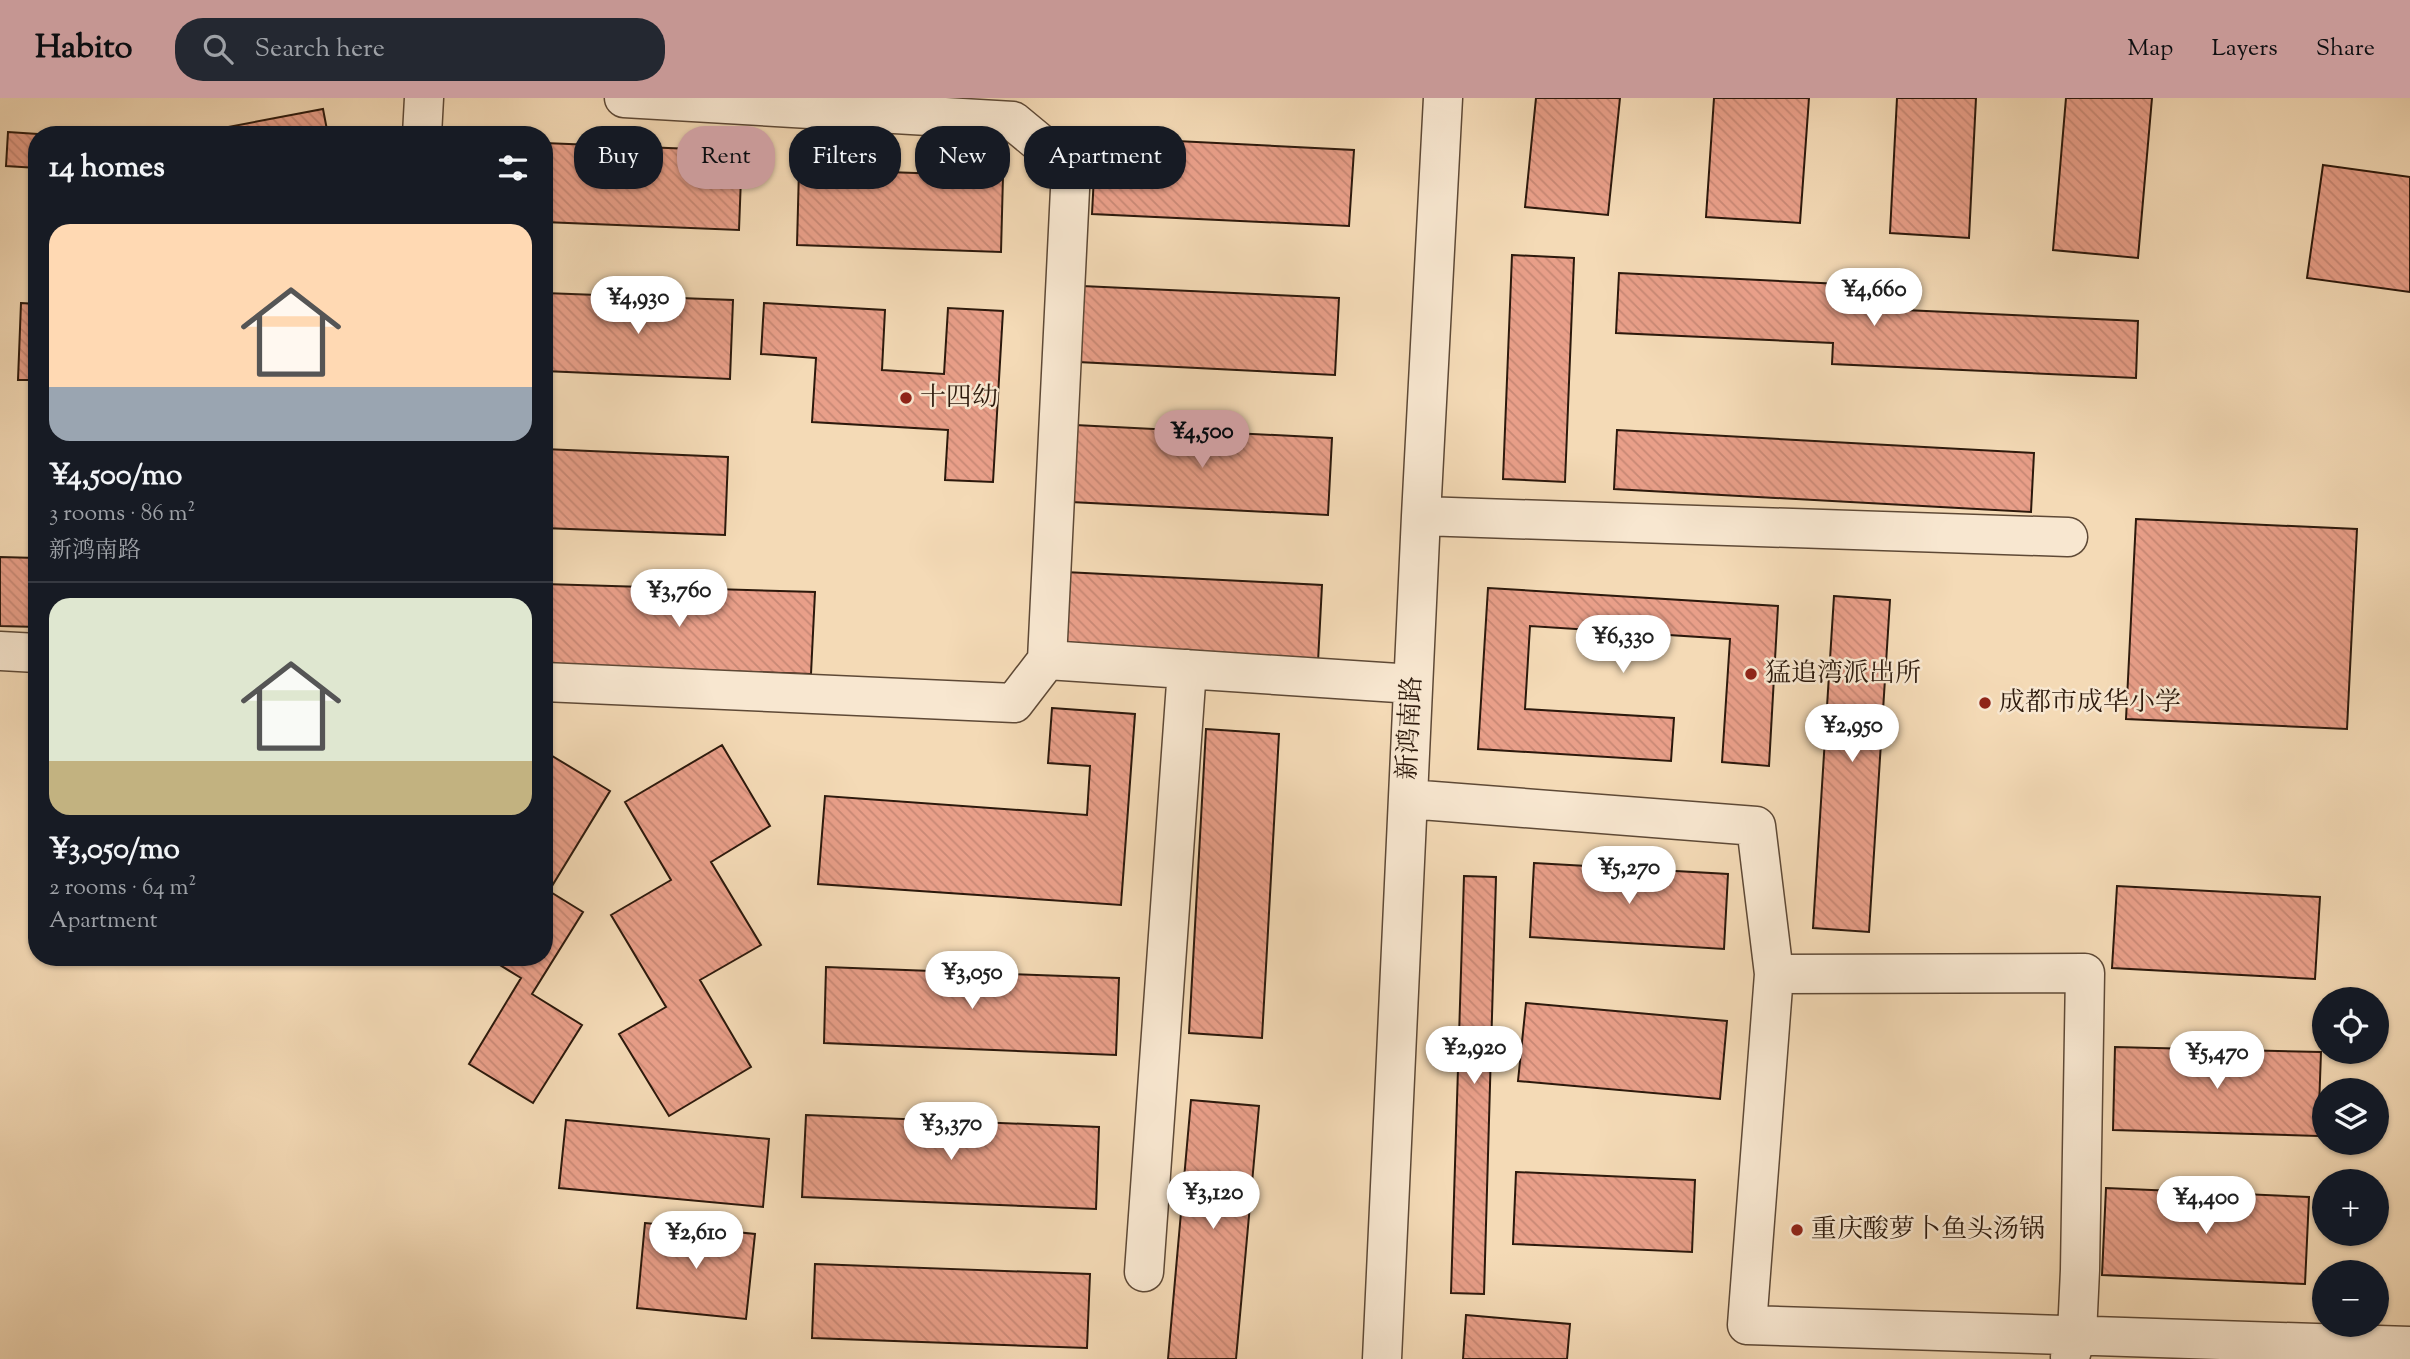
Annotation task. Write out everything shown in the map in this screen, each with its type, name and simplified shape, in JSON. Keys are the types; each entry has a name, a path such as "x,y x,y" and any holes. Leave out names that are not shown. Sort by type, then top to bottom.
{"street":[{"path":"422,126 424,98"},
{"path":"553,681 1014,703 1046,660 1070,169 1013,121 624,98"},
{"name":"新鸿南路","path":"1382,1359 1443,98"},
{"path":"1421,516 2068,537"},
{"path":"0,651 28,653"},
{"path":"1046,660 1413,684"},
{"path":"1144,1272 1186,669"},
{"path":"1408,799 1756,826 1774,974 1747,1325 2073,1346 2410,1346"},
{"path":"1774,974 2085,973 2073,1346"}],"building":[{"path":"1536,98 1620,98 1608,215 1525,207"},
{"path":"1714,98 1809,98 1800,223 1706,217"},
{"path":"1897,98 1976,98 1969,238 1890,233"},
{"path":"2066,98 2152,98 2138,258 2053,250"},
{"path":"323,109 326,126 233,126"},
{"path":"8,132 28,133 28,167 6,166"},
{"path":"1186,142 1354,150 1349,226 1092,214 1093,189 1186,189"},
{"path":"553,143 574,144 574,189 663,189 663,148 677,148 677,189 741,189 739,230 553,222"},
{"path":"2323,165 2410,177 2410,292 2307,278"},
{"path":"901,172 915,173 915,189 1003,189 1001,252 797,245 798,189 901,189"},
{"path":"1512,255 1574,258 1565,482 1503,479"},
{"path":"1619,273 1841,284 1840,307 2138,321 2136,378 1832,364 1833,343 1616,333"},
{"path":"1082,286 1339,298 1335,375 1078,362"},
{"path":"553,293 733,300 730,379 553,371"},
{"path":"21,303 28,303 28,380 18,380"},
{"name":"十四幼","path":"764,303 885,310 882,370 944,374 948,308 1003,311 993,482 945,480 948,430 812,422 816,358 761,354"},
{"path":"1075,425 1332,438 1328,515 1071,502"},
{"path":"1617,430 2034,453 2031,512 1614,489"},
{"path":"553,449 728,457 725,535 553,528"},
{"path":"2136,519 2357,529 2347,729 2126,719"},
{"path":"0,557 28,558 28,627 0,626"},
{"path":"1065,572 1322,585 1318,662 1061,649"},
{"path":"553,584 815,592 811,674 553,665"},
{"name":"猛追湾派出所","path":"1488,588 1778,606 1769,766 1722,762 1730,639 1530,626 1525,709 1674,718 1671,761 1478,749"},
{"path":"1834,596 1890,600 1869,932 1813,928"},
{"path":"1052,708 1135,714 1121,905 818,884 825,796 1087,815 1090,766 1048,763"},
{"path":"1206,729 1279,734 1262,1038 1189,1033"},
{"path":"722,745 770,826 711,862 761,945 700,980 751,1067 669,1116 619,1034 666,1007 611,915 671,880 625,802"},
{"path":"553,756 610,791 553,884"},
{"path":"1534,863 1728,874 1724,949 1530,937"},
{"path":"1464,876 1496,877 1484,1294 1451,1293"},
{"path":"2117,886 2320,897 2315,979 2112,968"},
{"path":"553,893 583,912 553,960"},
{"path":"502,966 549,966 532,994 582,1025 533,1103 469,1064 521,978"},
{"path":"826,967 1119,978 1116,1055 824,1043"},
{"path":"1526,1003 1727,1021 1720,1099 1518,1081"},
{"path":"2115,1047 2312,1052 2312,1064 2321,1064 2320,1078 2312,1078 2312,1136 2113,1130"},
{"path":"1191,1100 1259,1106 1236,1359 1168,1359"},
{"path":"806,1115 1099,1127 1096,1209 802,1197"},
{"path":"566,1120 769,1139 763,1207 559,1188"},
{"path":"1516,1172 1695,1180 1692,1252 1513,1244"},
{"path":"2106,1188 2309,1197 2305,1284 2102,1275"},
{"path":"645,1223 755,1234 746,1319 637,1308"},
{"path":"815,1264 1090,1274 1087,1348 812,1338"},
{"path":"1466,1315 1570,1324 1567,1359 1463,1359"}],"place":[{"name":"十四幼","path":"906,398"},
{"name":"猛追湾派出所","path":"1751,674"},
{"name":"成都市成华小学","path":"1985,703"},
{"name":"重庆酸萝卜鱼头汤锅","path":"1797,1230"}]}
